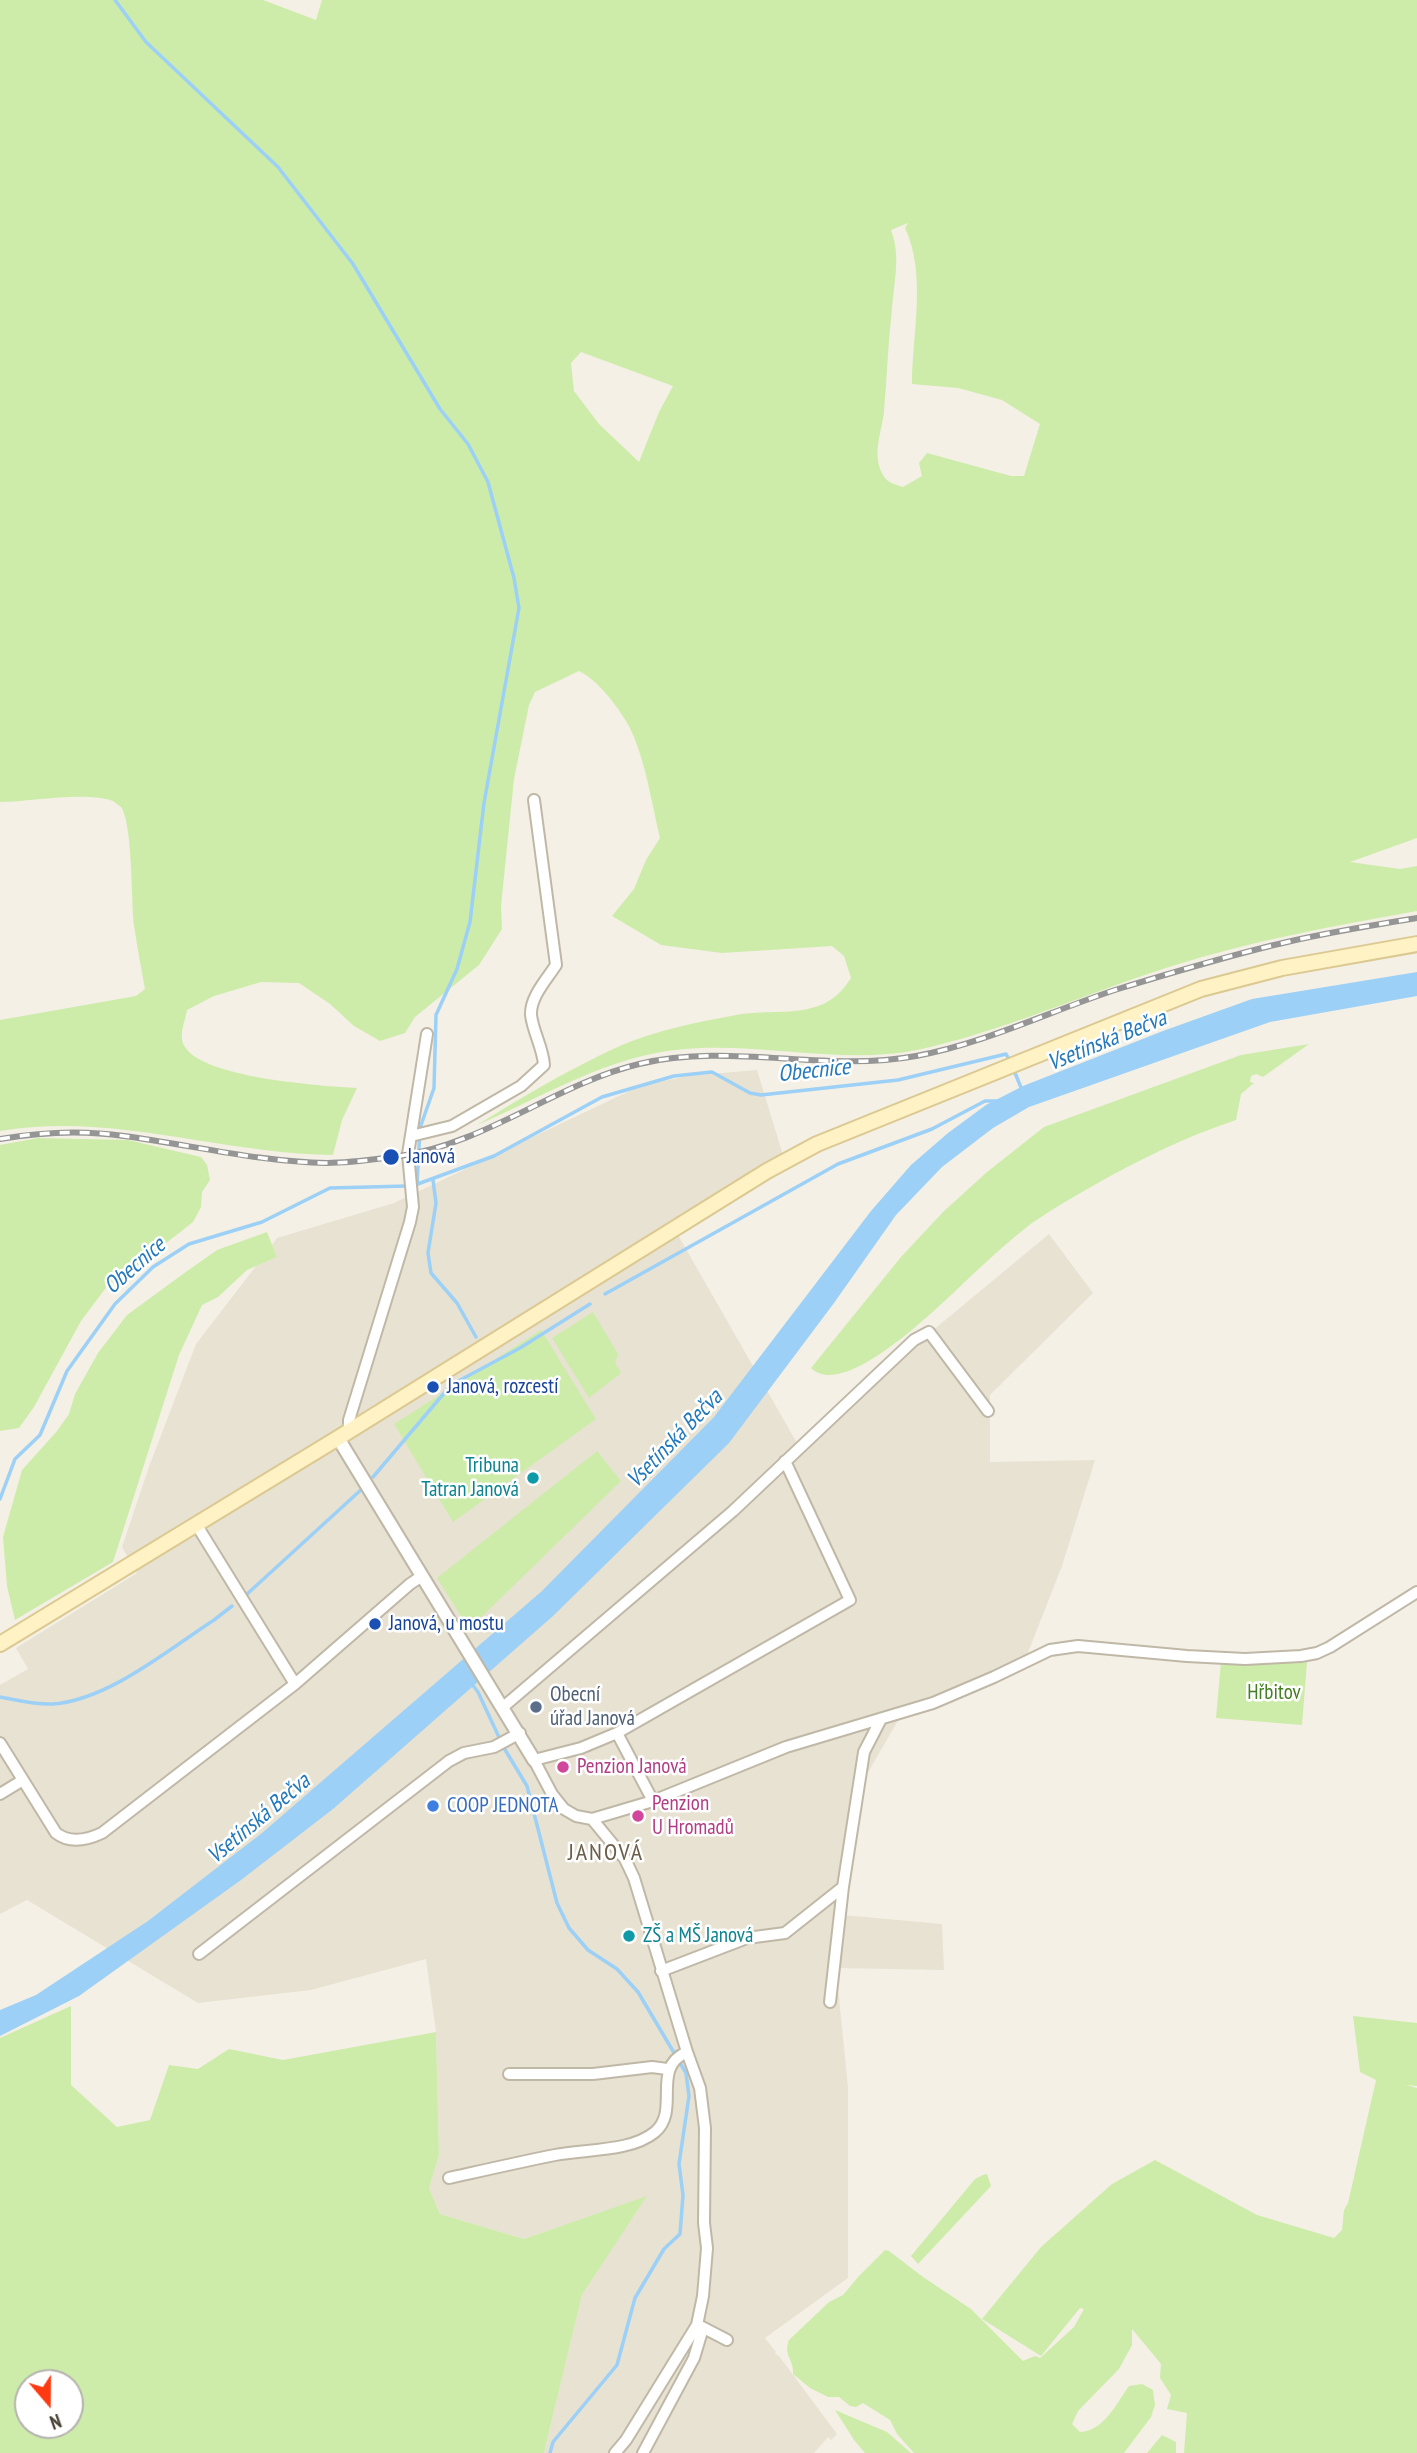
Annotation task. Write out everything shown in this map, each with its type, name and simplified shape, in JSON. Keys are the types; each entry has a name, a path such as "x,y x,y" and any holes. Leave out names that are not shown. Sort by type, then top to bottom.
{"main road":[{"path":"1,1643 793,1156 817,1144 1210,986 1282,968 1417,944"}],"street":[{"path":"411,1136 452,1126 521,1086 544,1065 531,1014 539,990 556,965 534,800"},
{"path":"427,1034 408,1154 413,1207 410,1222 344,1434 424,1579 500,1704 514,1737 534,1760 552,1794 564,1809 576,1816 592,1819 653,1801 786,1747 933,1703 1050,1650 1078,1646 1233,1658 1282,1658 1317,1653 1417,1592"},
{"path":"500,1704 733,1511 914,1340 929,1332 988,1411"},
{"path":"534,1760 581,1748 617,1733 850,1600 785,1461"},
{"path":"195,1524 295,1684"},
{"path":"0,1743 55,1833 71,1840 93,1837 190,1767 295,1684 410,1584 424,1579"},
{"path":"830,2002 843,1887 864,1752 881,1719"},
{"path":"617,1733 653,1801"},
{"path":"199,1954 449,1760 514,1737"},
{"path":"0,1794 23,1780"},
{"path":"449,2178 557,2154 631,2144 658,2129 677,2060 661,1971 629,1866 592,1819"},
{"path":"661,1971 747,1938 785,1933 843,1887"},
{"path":"509,2074 593,2074 652,2067 677,2060"},
{"path":"643,2453 694,2358 703,2296 707,2248 704,2223 705,2128 700,2088 677,2060"},
{"path":"700,2327 727,2340"},
{"path":"615,2453 700,2327"}],"shaded area":[{"path":"757,1070 783,1155 670,1221 797,1443 1049,1234 1093,1293 990,1395 990,1462 1095,1460 1062,1566 1027,1655 946,1695 907,1705 863,1781 843,1915 942,1924 944,1970 836,1968 848,2087 848,2278 765,2338 837,2434 831,2440 828,2437 814,2453 544,2453 582,2295 646,2197 524,2239 440,2214 429,2188 439,2155 436,2032 426,1959 311,1990 198,2003 27,1900 0,1914 0,1685 28,1669 16,1648 137,1573 122,1547 150,1464 196,1344 256,1266 277,1257 272,1245 277,1238 394,1203 640,1086 687,1076"}],"green space":[{"path":"0,0 263,0 316,20 322,0 1417,0 1417,838 1350,862 1400,869 1417,866 1417,911 1230,949 1138,977 980,1033 917,1050 860,1055 714,1048 685,1049 630,1059 578,1078 477,1125 566,1073 635,1040 678,1027 736,1015 814,1007 828,1002 851,978 844,956 832,946 722,953 661,945 612,916 634,889 646,860 660,838 639,749 630,729 604,691 579,671 535,692 529,705 514,779 501,906 502,929 479,965 415,1017 405,1033 380,1041 354,1026 330,1004 299,983 261,982 214,996 187,1010 183,1043 196,1058 238,1073 357,1088 342,1120 333,1155 291,1153 125,1130 84,1127 0,1131 0,1020 136,996 145,989 134,925 128,830 121,807 113,801 87,797 0,802","holes":["908,223 905,228 912,246 917,285 912,384 958,388 1002,400 1040,424 1024,476 1011,476 927,453 919,463 922,476 903,487 887,480 881,470 878,445 884,411 896,269 896,250 891,230","581,352 673,386 659,412 639,462 599,424 574,391 571,363"]},
{"path":"1309,1044 1263,1077 1256,1074 1251,1076 1250,1082 1254,1083 1241,1094 1236,1120 1144,1158 1039,1218 999,1250 916,1326 869,1361 846,1372 826,1375 811,1368 901,1257 943,1212 987,1172 1044,1127 1241,1055"},
{"path":"38,1138 128,1140 201,1157 207,1165 210,1180 202,1192 201,1207 193,1222 128,1273 108,1285 81,1321 34,1407 19,1428 0,1431 0,1145"},
{"path":"267,1232 277,1257 247,1270 218,1297 202,1305 179,1355 113,1562 15,1620 7,1586 3,1537 22,1470 69,1414 75,1394 98,1353 127,1315 217,1250"},
{"path":"593,1312 618,1354 615,1363 621,1373 589,1398 552,1338"},
{"path":"541,1330 596,1419 453,1522 394,1424"},
{"path":"597,1451 621,1481 469,1629 437,1578"},
{"name":"Hřbitov","path":"1221,1662 1307,1662 1302,1725 1216,1718"},
{"path":"71,2006 71,2085 117,2127 150,2120 169,2065 198,2069 229,2049 283,2060 436,2032 439,2155 429,2188 440,2214 524,2239 647,2196 582,2295 544,2453 0,2453 0,2038"},
{"path":"1353,2016 1417,2023 1417,2086 1406,2085 1417,2088 1417,2453 1184,2453 1187,2413 1167,2409 1171,2395 1160,2378 1161,2364 1132,2329 1132,2345 1119,2369 1078,2411 1072,2424 1080,2432 1096,2427 1109,2415 1129,2386 1142,2384 1153,2390 1155,2405 1151,2417 1124,2453 914,2453 897,2434 890,2420 863,2403 856,2407 850,2406 839,2397 828,2397 810,2388 793,2374 787,2350 789,2340 829,2302 843,2295 885,2250 971,2309 1023,2361 1035,2356 1040,2358 1074,2327 1084,2309 1080,2308 1041,2356 982,2319 1041,2247 1112,2184 1155,2160 1257,2215 1334,2238 1342,2230 1344,2210 1348,2203 1376,2080 1360,2072"},
{"path":"987,2174 991,2186 918,2264 911,2256 975,2179"},
{"path":"835,2410 887,2432 911,2453 865,2453"},
{"path":"1162,2435 1176,2442 1176,2453 1147,2453"}],"water":[{"path":"1417,972 1417,996 1270,1022 1029,1107 993,1128 942,1167 896,1215 729,1443 553,1616 333,1809 241,1880 79,1996 0,2036 0,2010 36,1995 148,1921 262,1833 542,1591 714,1417 871,1211 911,1165 948,1133 986,1105 1023,1086 1252,999"}],"waterway":[{"path":"115,0 146,42 278,167 353,264 440,409 468,444 488,482 514,578 519,608 484,803 470,922 457,969 436,1015 434,1088 420,1128 417,1185"},
{"name":"Obecnice","path":"415,1185 494,1156 602,1097 674,1076 712,1072 750,1093 761,1095 898,1080 1006,1054 1010,1061"},
{"name":"Obecnice","path":"1013,1068 1022,1090"},
{"path":"605,1294 838,1164 932,1129 985,1101 996,1101"},
{"name":"Obecnice","path":"433,1180 436,1203 428,1253 431,1273 457,1303 476,1337"},
{"name":"Obecnice","path":"0,1499 15,1459 40,1435 67,1371 115,1304 153,1267 189,1244 262,1222 330,1188 407,1186"},
{"path":"373,1477 451,1385 520,1348 590,1304"},
{"path":"246,1595 363,1488"},
{"path":"0,1697 53,1704 95,1693 137,1672 232,1606"},
{"path":"471,1683 527,1786 557,1903 569,1928 588,1950 617,1969 638,1992 686,2073 689,2096 679,2164 683,2195 680,2234 664,2249 635,2298 617,2365 553,2442 550,2453"}],"railway":[{"path":"0,1139 62,1133 109,1134 302,1162 346,1162 400,1156 462,1139 579,1085 639,1064 708,1056 847,1061 916,1056 968,1043 1118,989 1223,958 1319,935 1417,918"}],"place":[{"name":"Janová","path":"391,1157"},
{"name":"Janová, rozcestí","path":"433,1387"},
{"name":"Tribuna Tatran Janová","path":"533,1478"},
{"name":"Janová, u mostu","path":"375,1624"},
{"name":"Obecní úřad Janová","path":"536,1707"},
{"name":"Penzion Janová","path":"563,1767"},
{"name":"COOP JEDNOTA","path":"433,1806"},
{"name":"Penzion U Hromadů","path":"638,1816"},
{"name":"ZŠ a MŠ Janová","path":"629,1936"}],"district":[{"name":"JANOVÁ","path":"606,1853"}],"water label":[{"name":"Vsetínská Bečva","path":"1107,1041"},
{"name":"Vsetínská Bečva","path":"675,1439"},
{"name":"Vsetínská Bečva","path":"259,1819"}]}
